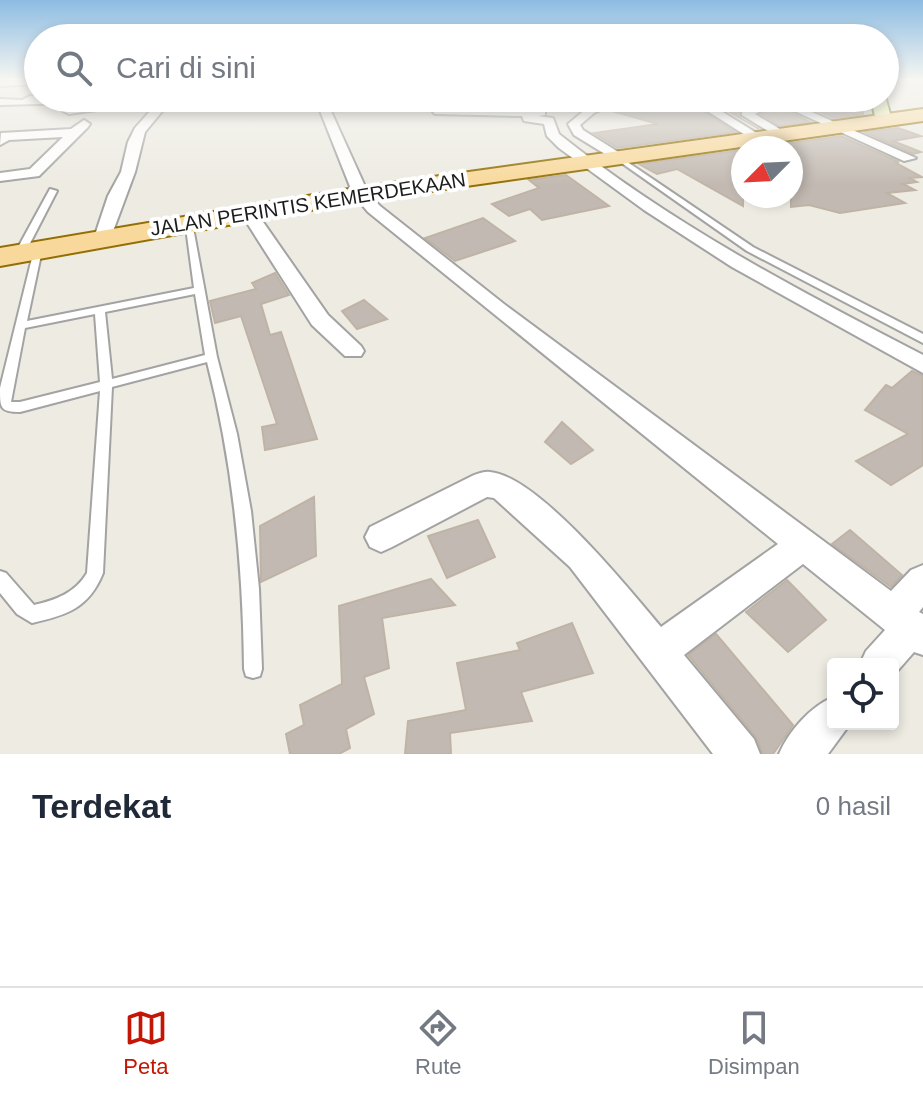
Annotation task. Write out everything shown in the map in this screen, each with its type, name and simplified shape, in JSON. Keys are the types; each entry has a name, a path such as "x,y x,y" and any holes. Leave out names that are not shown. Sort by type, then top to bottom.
{"main road":[{"path":"883,114 884,121"},
{"path":"841,126 923,115"},
{"name":"JALAN PERINTIS KEMERDEKAAN","path":"765,136 841,126"},
{"name":"JALAN PERINTIS KEMERDEKAAN","path":"19,253 361,194 731,141"}],"street":[{"path":"103,238 116,196 128,172 134,142 154,114"},
{"path":"327,114 361,194 374,209 909,626"},
{"path":"528,114 530,119 549,121 553,136 602,160 725,254 923,365"},
{"path":"545,114 566,114"},
{"path":"555,114 574,124 602,160"},
{"path":"719,114 755,136"},
{"path":"748,114 782,134"},
{"path":"793,114 820,129"},
{"path":"812,114 909,158"},
{"path":"2,138 29,118"},
{"path":"0,177 34,173 79,128 2,138"},
{"path":"248,212 325,326 353,351"},
{"path":"381,537 482,485 497,486 581,556 739,754"},
{"path":"657,652 804,544"},
{"path":"884,658 909,626 923,582"},
{"path":"800,754 827,724"}],"lane":[{"path":"602,160 750,249 923,339"},
{"path":"53,191 19,253 20,326 3,401 7,407 20,407 211,357"},
{"path":"188,222 211,357 224,402 246,516 253,669"},
{"path":"20,326 200,290"},
{"path":"0,579 23,608 32,614 81,596 91,588 95,573 106,385 100,310"},
{"path":"0,354 15,348"}],"building":[{"path":"623,114 708,114 735,132 618,148 594,133 658,124"},
{"path":"761,114 795,114 810,122 780,126"},
{"path":"825,114 862,114 834,118"},
{"path":"898,128 921,136 893,141 921,152 913,154 865,132"},
{"path":"841,136 899,162 894,162 922,177 910,178 917,182 903,184 915,190 887,193 905,203 840,213 803,206 803,141"},
{"path":"731,152 731,199 677,169 657,174 639,164"},
{"path":"566,175 609,206 542,220 530,209 509,216 492,204 539,188 529,180"},
{"path":"483,218 515,241 455,261 425,238"},
{"path":"275,273 289,295 261,304 270,335 281,332 317,439 265,450 262,427 277,424 241,316 215,323 210,301 256,289 252,283"},
{"path":"364,300 387,319 357,329 342,311"},
{"path":"912,371 923,376 923,465 891,485 856,461 908,434 865,410 886,385 892,388"},
{"path":"562,422 593,450 571,464 545,442"},
{"path":"314,497 316,556 261,582 260,526"},
{"path":"478,520 495,557 447,578 428,536"},
{"path":"850,530 902,575 891,587 832,544"},
{"path":"431,579 455,605 382,618 389,668 364,677 374,714 346,729 350,748 339,754 290,754 286,734 304,725 300,705 342,684 339,606"},
{"path":"787,580 826,620 788,652 746,612"},
{"path":"572,623 593,673 521,692 532,721 450,733 451,754 405,754 408,721 466,710 457,663 520,650 517,643"},
{"path":"716,634 793,725 773,754 763,754 756,737 688,655"}]}
